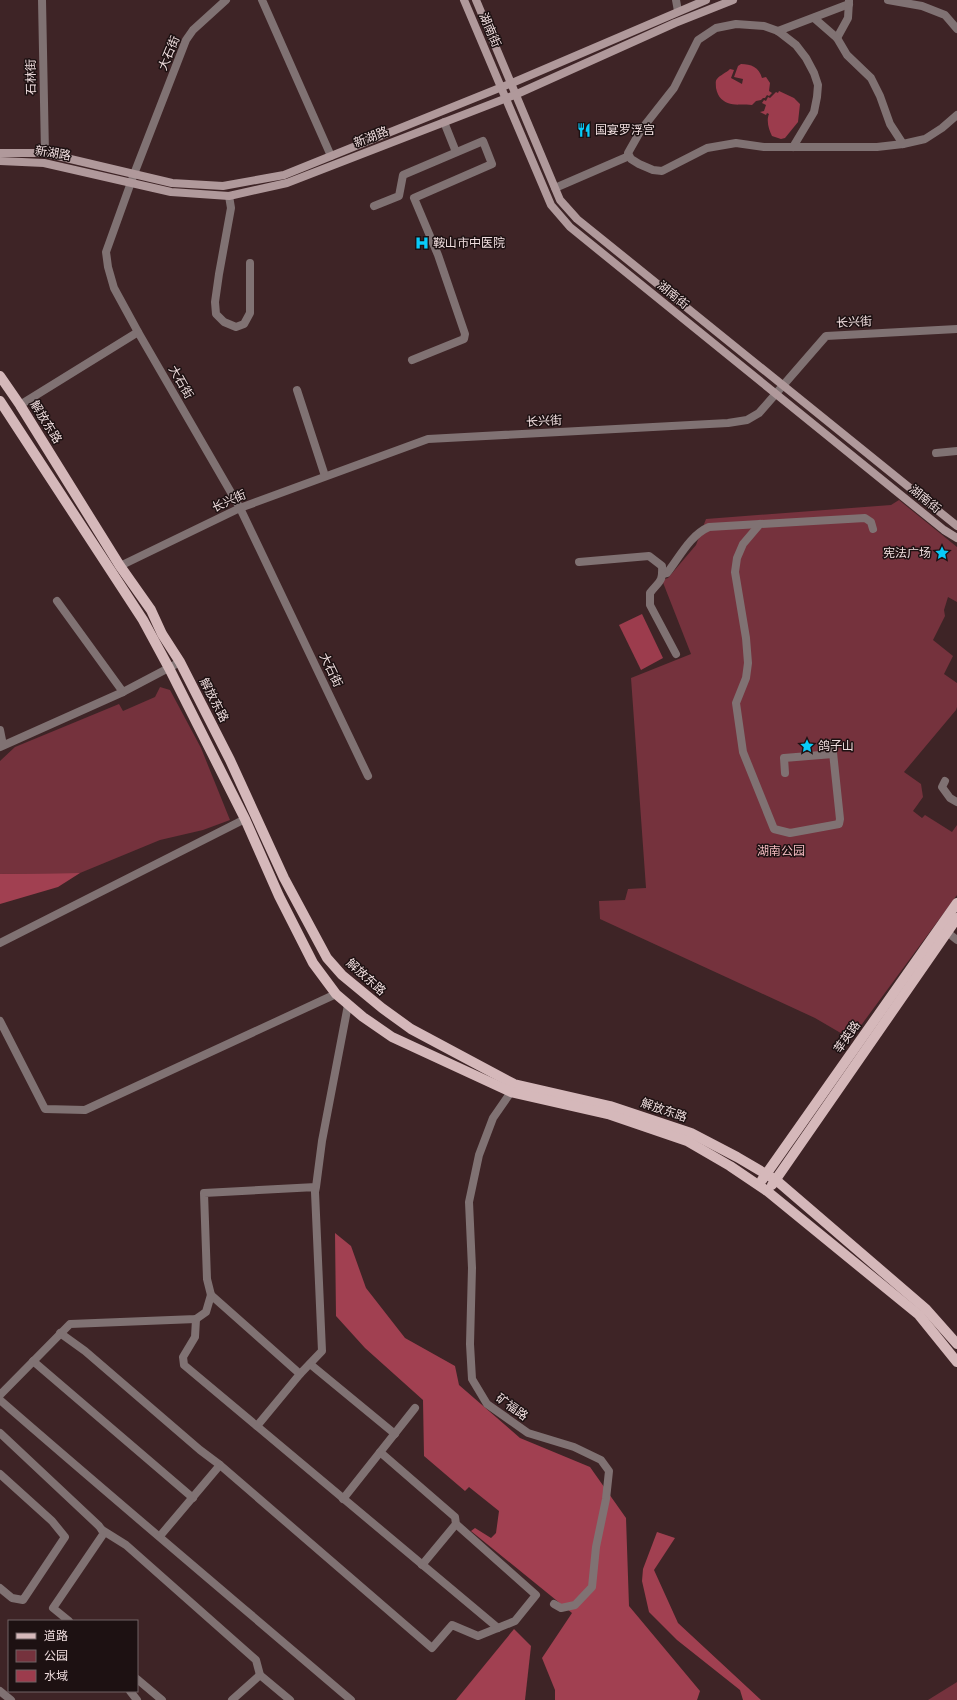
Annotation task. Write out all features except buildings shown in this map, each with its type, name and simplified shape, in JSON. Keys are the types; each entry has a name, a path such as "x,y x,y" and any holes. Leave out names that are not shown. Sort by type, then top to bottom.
{"main road":[{"name":"湖南街","path":"464,0 551,206 570,226 944,530 957,538"},
{"name":"湖南街","path":"476,0 517,94 560,200 577,220 957,526"},
{"name":"新湖路","path":"0,153 45,153 172,183 223,186 284,175 512,83 706,0"},
{"name":"新湖路","path":"0,161 44,163 171,192 229,196 287,183 517,94 675,23 733,0"},
{"name":"解放东路","path":"0,376 20,405 120,566 151,610 162,634 180,662 230,760 284,878 327,958 342,976 382,1008 412,1029 513,1088 610,1106 691,1133 737,1156 776,1180 926,1309 957,1344"},
{"name":"解放东路","path":"0,401 143,620 170,668 245,819 279,896 313,964 336,994 363,1017 392,1037 513,1088 608,1114 687,1141 730,1166 767,1191 919,1315 957,1362"},
{"name":"莘英路","path":"758,1185 767,1175 957,903"},
{"name":"莘英路","path":"767,1191 957,918"}],"street":[{"name":"石林街","path":"42,0 45,153"},
{"name":"大石街","path":"226,0 193,30 186,40 134,174 106,252 108,267 114,288 138,332 240,508 368,776"},
{"path":"262,0 331,156"},
{"path":"676,0 678,11"},
{"path":"888,0 922,6 945,15 957,29"},
{"path":"778,30 814,18 849,2 848,18 837,38"},
{"path":"814,18 837,38 847,55 872,78 890,124 903,144"},
{"path":"793,147 814,112 818,85 814,73 806,58 796,45 778,30 764,26 736,24 716,28 698,40 674,88 641,130 628,153 630,159 639,164 653,170 662,171 707,148 736,143 764,147 793,147 877,147 903,144 925,139 942,128 957,115"},
{"path":"444,122 456,152"},
{"path":"374,206 399,196 403,175 483,141 492,164 414,198 438,255 466,334 464,339 412,360"},
{"path":"555,188 629,156"},
{"path":"229,196 231,208 215,302 216,314 224,322 236,327 244,324 250,313 250,263"},
{"name":"长兴街","path":"120,566 240,508 428,439 728,423 747,420 760,413 826,336 957,329"},
{"path":"20,405 138,332"},
{"path":"296,390 325,476"},
{"path":"936,453 957,451"},
{"path":"662,574 667,573 701,530 710,527 865,518 870,522 873,529"},
{"path":"760,524 743,544 737,558 735,572 746,638 748,663 746,678 736,703 743,752 774,829 790,832 839,824 840,818 832,744"},
{"path":"579,562 649,556 662,566 660,584 650,593 650,605 676,654"},
{"path":"57,601 123,692"},
{"path":"0,730 2,746 123,692 180,662"},
{"path":"785,773 784,758 833,754"},
{"path":"945,781 942,787 945,792 957,802"},
{"path":"0,943 245,819"},
{"path":"947,932 957,940"},
{"path":"0,1021 45,1109 85,1110 336,994"},
{"path":"257,1426 300,1374 322,1351 316,1186 322,1141 348,1005"},
{"name":"矿福路","path":"513,1088 493,1118 479,1154 468,1202 472,1268 470,1344 472,1379 487,1404 528,1433 574,1447 601,1460 609,1471 606,1499 596,1547 592,1587 575,1605 561,1608 554,1604"},
{"path":"0,1395 70,1324 196,1319 206,1312 211,1295 207,1279 204,1194 316,1186"},
{"path":"211,1295 300,1374"},
{"path":"196,1319 196,1337 183,1357 184,1365 342,1499 498,1628"},
{"path":"60,1333 85,1351 200,1450 220,1465 432,1648 452,1625 478,1636 514,1621 536,1595 456,1524 455,1517 380,1452"},
{"path":"33,1361 193,1498"},
{"path":"310,1364 395,1434"},
{"path":"0,1400 124,1508 160,1536 351,1700"},
{"path":"342,1499 415,1408"},
{"path":"0,1433 102,1530 126,1545 256,1660 260,1675 290,1700"},
{"path":"160,1536 220,1465"},
{"path":"0,1474 52,1521 66,1537 23,1600 12,1598 0,1588"},
{"path":"422,1566 456,1524"},
{"path":"68,1620 54,1608 104,1533 102,1530"},
{"path":"232,1700 260,1675"},
{"path":"138,1680 162,1700"},
{"path":"0,1691 11,1700"},
{"path":"131,1692 137,1700"}],"green space":[{"name":"湖南公园","path":"899,500 957,547 957,602 948,597 944,610 945,616 933,640 953,656 944,674 957,683 957,707 904,772 921,784 923,797 913,811 922,818 925,815 952,832 957,825 957,895 851,1039 815,1018 600,919 599,901 625,900 628,889 646,888 631,678 691,654 662,580 668,578 696,545 706,519 891,505"},
{"path":"160,687 170,690 201,748 230,820 203,830 160,840 80,873 0,874 0,761 15,747 119,704 123,711 155,697"},
{"path":"957,1682 957,1700 928,1700"}],"shaded area":[{"path":"80,873 58,887 0,904 0,874"},
{"path":"335,1233 351,1246 366,1288 405,1338 455,1366 459,1385 520,1438 590,1467 626,1518 629,1606 700,1691 697,1700 555,1700 555,1690 542,1658 572,1613 471,1531 475,1528 491,1538 496,1533 499,1511 469,1487 465,1491 424,1456 423,1400 365,1348 336,1316"},
{"path":"657,1532 675,1538 654,1570 678,1623 761,1700 743,1700 740,1690 677,1640 649,1612 642,1581 643,1569"},
{"path":"514,1629 531,1646 525,1700 456,1700"}],"water":[{"path":"741,64 754,67 759,71 762,78 766,77 770,83 769,91 772,93 769,96 767,95 765,98 756,101 752,105 730,104 721,99 716,88 716,80 730,69 734,70 731,78 742,84 743,79 734,77 738,66"},
{"path":"779,91 794,98 800,104 798,122 785,138 781,139 772,136 768,122 769,114 767,113 766,115 760,112 764,111 766,105 762,103 764,100 766,101 768,97 770,98"},
{"path":"642,614 663,658 641,670 619,625"}],"place":[{"name":"国宴罗浮宫","path":"584,130"},
{"name":"鞍山市中医院","path":"422,243"},
{"name":"宪法广场","path":"942,553"},
{"name":"鸽子山","path":"807,746"}]}
